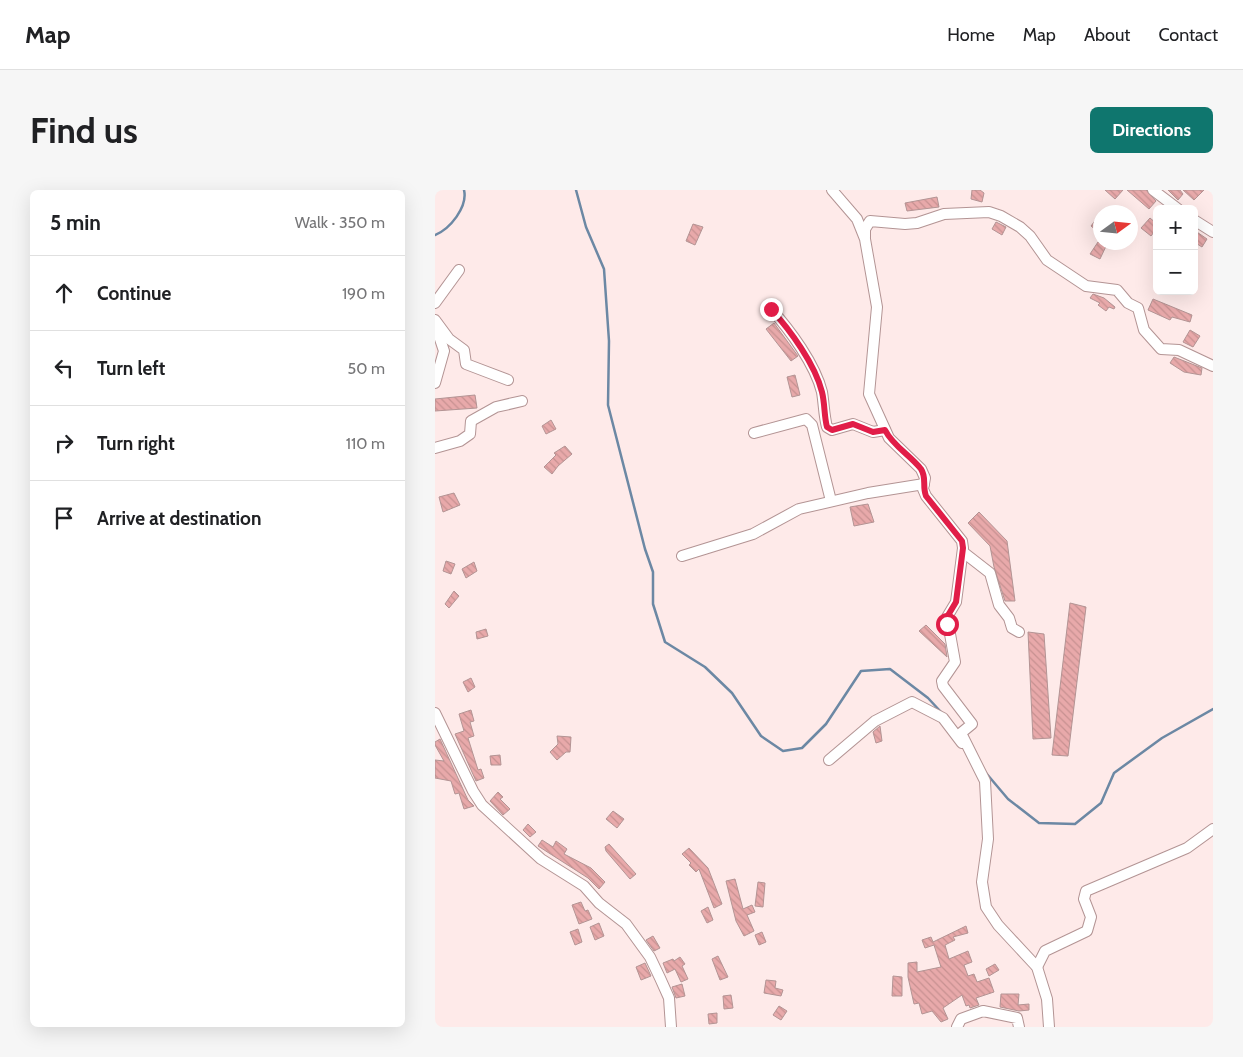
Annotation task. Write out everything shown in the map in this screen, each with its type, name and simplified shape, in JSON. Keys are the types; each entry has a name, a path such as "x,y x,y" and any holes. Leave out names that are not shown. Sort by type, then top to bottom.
{"street":[{"path":"831,190 857,219 865,239"},
{"path":"1153,190 1173,205"},
{"path":"1049,1027 1047,999 1037,967 998,925 986,907 982,882 988,839 985,781 961,733 972,724 943,686 942,681 955,662 947,617 956,602 963,552 962,541 926,496 923,489 925,478 921,470 889,438 869,394 877,307 865,239 865,229 871,221 905,224 958,212 989,212 1001,216 1029,236 1047,260 1087,286 1117,290 1128,303 1138,308 1144,330 1161,349 1179,350 1213,366"},
{"path":"1198,223 1213,232"},
{"path":"435,303 459,270"},
{"path":"771,309 788,328 808,358 821,391 827,427 832,430 853,424 873,432 885,430"},
{"path":"435,320 449,340 465,350 467,364 509,380"},
{"path":"435,324 444,351 435,383"},
{"path":"435,448 465,438 470,434 471,421 496,407 523,401"},
{"path":"754,433 806,419 812,425 831,501"},
{"path":"682,556 753,534 799,509 831,501 924,484"},
{"path":"963,552 990,573 999,605 1009,618 1012,628 1019,632"},
{"path":"829,760 875,721 912,702 943,718 975,762"},
{"path":"435,713 473,791 482,805 541,859 584,886 631,931 651,957 669,998 671,1027"},
{"path":"1037,967 1045,950 1087,931 1091,917 1084,899 1087,891 1187,848 1213,829"},
{"path":"957,1027 961,1018 983,1011 1017,1018 1019,1027"}],"building":[{"path":"972,190 980,190 984,193 982,202 971,199"},
{"path":"1105,190 1123,190 1115,199"},
{"path":"1127,190 1146,190 1156,201 1149,209"},
{"path":"1168,190 1180,190 1183,194 1178,200"},
{"path":"1183,190 1204,190 1194,200"},
{"path":"937,197 939,207 907,211 905,203"},
{"path":"1150,218 1153,221 1153,233 1151,236 1141,228"},
{"path":"996,222 1006,227 1002,235 992,229"},
{"path":"693,224 703,227 695,245 686,241"},
{"path":"1198,233 1207,239 1202,247 1198,244"},
{"path":"1093,250 1104,250 1100,259 1090,254"},
{"path":"1093,294 1104,298 1115,307 1114,309 1109,307 1106,311 1098,305 1100,303 1090,298"},
{"path":"1153,299 1192,315 1190,322 1172,317 1170,320 1148,310"},
{"path":"774,323 798,356 791,361 766,329"},
{"path":"1190,330 1200,336 1193,347 1183,342"},
{"path":"1174,357 1202,368 1201,375 1184,372 1170,363"},
{"path":"795,375 800,395 792,397 787,377"},
{"path":"475,395 477,408 435,411 435,399"},
{"path":"551,420 556,429 546,434 542,426"},
{"path":"565,446 572,454 552,474 544,467 556,455 554,453"},
{"path":"454,493 460,505 443,512 439,497"},
{"path":"868,504 874,522 854,526 850,507"},
{"path":"979,512 1007,541 1015,601 1005,601 994,567 990,546 968,523"},
{"path":"446,561 455,564 451,574 443,571"},
{"path":"474,562 477,571 466,578 462,569"},
{"path":"454,591 459,596 449,608 445,604"},
{"path":"1070,603 1086,607 1068,756 1052,755"},
{"path":"926,625 945,644 947,657 919,631"},
{"path":"486,629 488,636 477,639 476,632"},
{"path":"1028,632 1044,634 1051,738 1033,739"},
{"path":"471,678 475,687 468,692 463,682"},
{"path":"471,710 474,721 470,722 474,736 468,738 478,770 481,769 484,778 476,781 455,734 464,731 459,714"},
{"path":"880,726 882,741 876,743 873,732"},
{"path":"557,736 571,737 570,752 566,752 557,760 550,752 558,744"},
{"path":"440,739 468,800 474,806 464,809 459,793 455,794 451,781 435,778 435,760 444,761 435,745 435,742"},
{"path":"500,755 501,765 491,765 490,756"},
{"path":"498,792 503,797 500,799 510,809 503,815 490,801"},
{"path":"613,811 624,819 617,828 606,819"},
{"path":"528,824 536,832 530,837 523,830"},
{"path":"542,840 553,847 556,841 567,849 564,854 591,868 605,882 599,889 588,878 538,846"},
{"path":"609,844 636,874 630,879 606,851 605,847"},
{"path":"689,848 708,868 722,904 714,908 699,869 696,872 689,865 691,863 682,854"},
{"path":"735,879 743,909 752,905 755,912 747,915 754,931 744,936 736,921 726,881"},
{"path":"758,882 765,883 763,907 755,906"},
{"path":"581,902 585,911 588,910 592,919 579,924 572,905"},
{"path":"708,907 713,920 707,923 701,911"},
{"path":"599,923 604,936 595,940 590,927"},
{"path":"966,926 968,933 953,937 955,940 945,945 949,959 968,951 972,962 964,965 968,976 974,974 977,982 989,978 994,992 976,998 979,1005 970,1008 969,1005 966,1006 962,995 943,1008 948,1019 941,1022 932,1011 922,1014 919,1003 914,1004 908,977 908,963 917,962 917,972 941,967 934,945 925,948 922,940 931,937 933,942"},
{"path":"578,929 582,942 575,945 570,932"},
{"path":"762,932 766,942 759,945 755,935"},
{"path":"653,936 660,948 654,951 646,940"},
{"path":"718,956 728,977 720,980 712,959"},
{"path":"680,957 685,964 682,966 688,979 681,982 675,969 667,973 663,963 673,959 674,961"},
{"path":"645,963 651,976 641,980 636,967"},
{"path":"995,964 999,970 989,976 986,969"},
{"path":"893,976 902,977 902,996 892,996"},
{"path":"766,980 776,981 775,988 783,990 781,996 764,993"},
{"path":"682,984 685,996 676,998 672,987"},
{"path":"1001,994 1019,994 1018,1005 1029,1004 1029,1010 1019,1011 1000,1007"},
{"path":"731,995 733,1008 724,1009 723,996"},
{"path":"779,1006 787,1011 781,1020 773,1015"},
{"path":"717,1013 717,1023 709,1024 708,1014"}],"waterway":[{"path":"435,235 446,228 457,217 465,197 464,190"},
{"path":"576,190 586,227 604,269 609,341 608,405 645,549 653,572 653,604 665,642 705,667 732,693 761,736 783,751 802,748 826,724 861,671 890,669 928,698 941,712"},
{"path":"986,773 1008,799 1039,823 1075,824 1101,803 1114,773 1162,738 1213,709"}],"route":[{"path":"771,309 788,328 808,358 821,391 827,427 832,430 853,424 873,432 885,430 889,438 921,470 925,478 923,489 926,496 962,541 963,548 956,602 953,610 947,617 947,624"}]}
